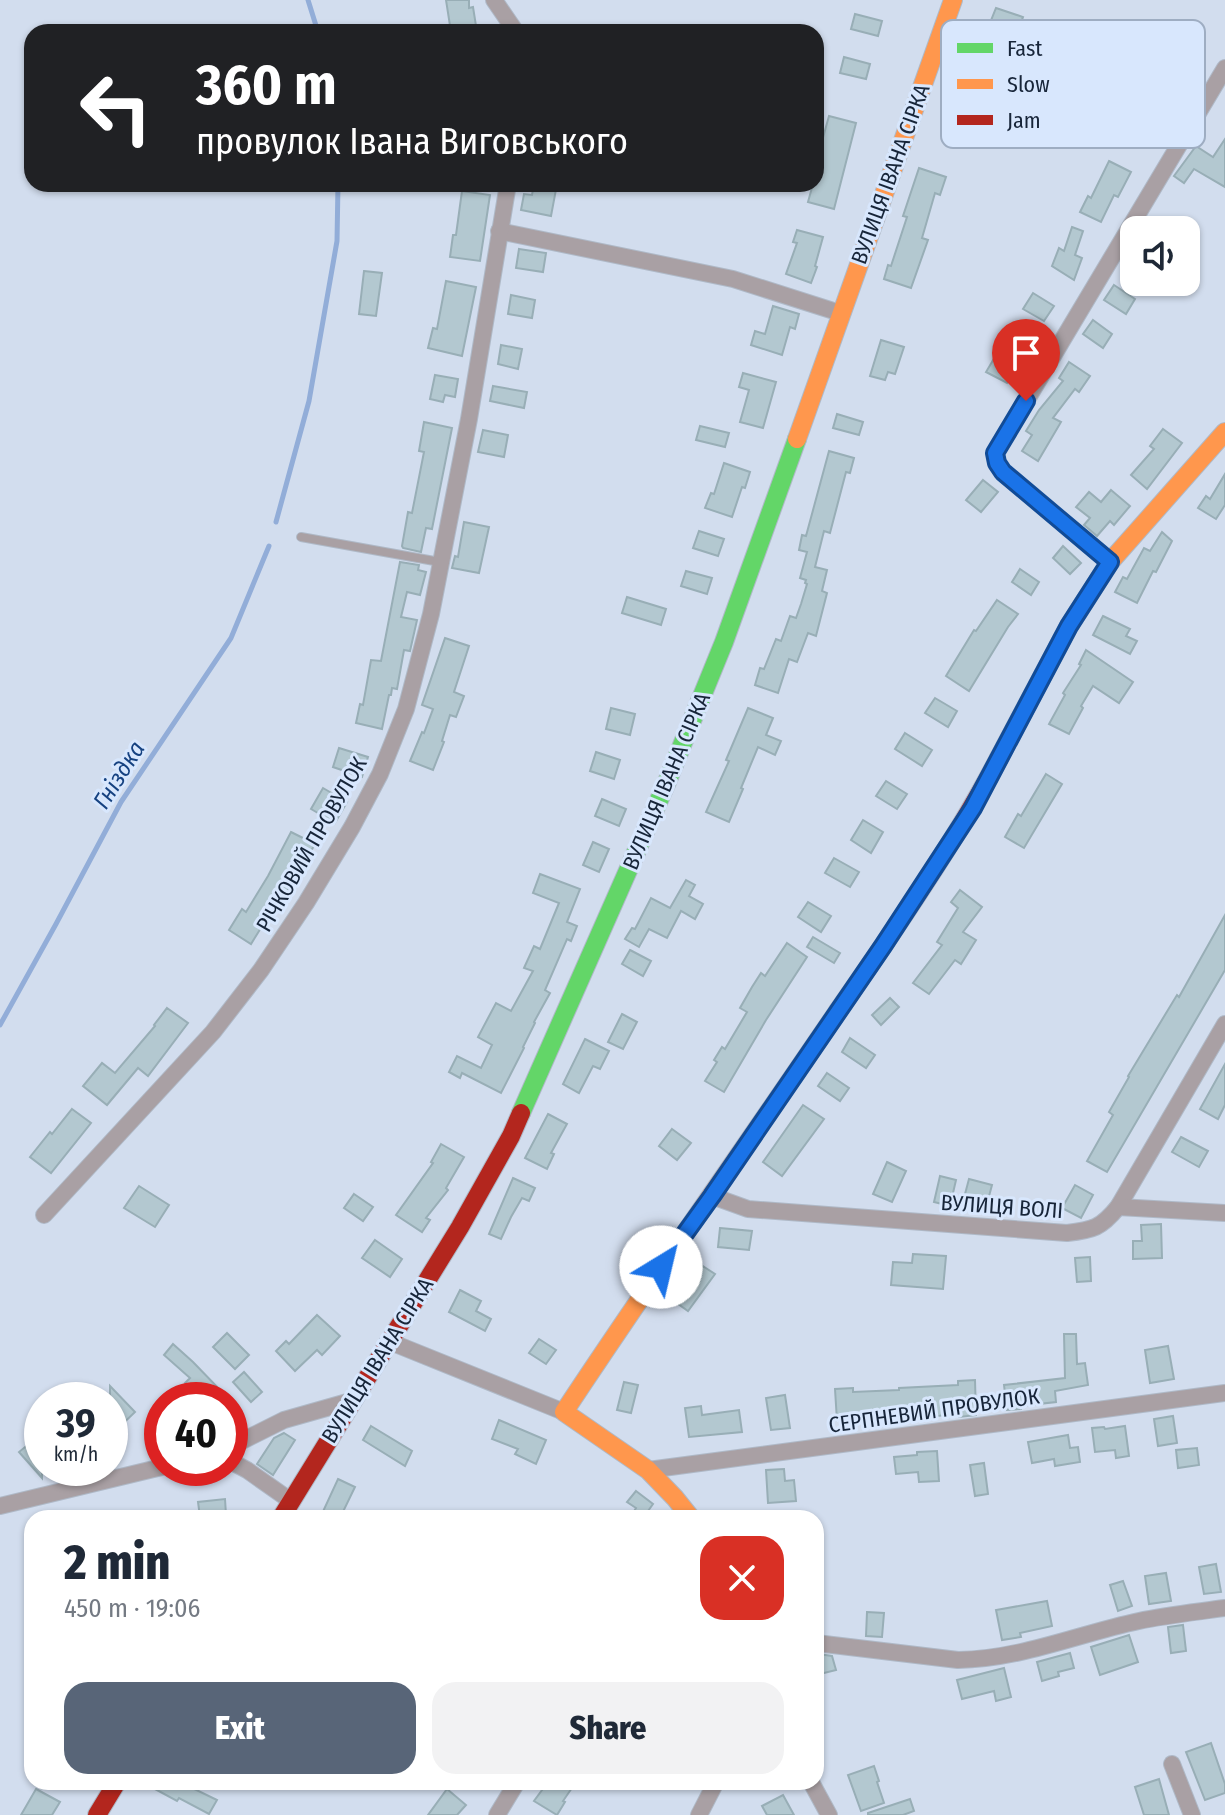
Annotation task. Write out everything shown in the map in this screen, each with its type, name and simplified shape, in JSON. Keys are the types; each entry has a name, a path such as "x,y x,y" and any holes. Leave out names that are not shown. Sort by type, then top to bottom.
{"street":[{"path":"494,0 510,24"},
{"name":"ВУЛИЦЯ ІВАНА СІРКА","path":"945,20 952,1"},
{"name":"ВУЛИЦЯ ІВАНА СІРКА","path":"286,1510 460,1227 511,1136 667,782 724,642 941,32"},
{"path":"1205,101 1225,68"},
{"path":"1110,562 1003,472 995,453 1177,148"},
{"name":"РІЧКОВИЙ ПРОВУЛОК","path":"44,1215 213,1032 261,970 306,903 380,774 406,709 431,614 469,419 506,192"},
{"path":"499,231 733,279 840,313"},
{"path":"564,1412 917,896 973,808 1069,626 1110,562 1225,432"},
{"name":"ВУЛИЦЯ ВОЛІ","path":"712,1196 748,1209 1067,1233 1092,1230 1106,1221 1118,1207 1225,1024"},
{"path":"1118,1207 1225,1213"},
{"path":"388,1341 564,1412 648,1470 685,1510"},
{"name":"СЕРПНЕВИЙ ПРОВУЛОК","path":"648,1470 1225,1393"},
{"path":"248,1438 284,1420 351,1401"},
{"path":"0,1506 144,1471"},
{"path":"248,1471 291,1501"},
{"path":"824,1644 958,1660 981,1659 1032,1650 1140,1621 1225,1608"},
{"path":"1172,1764 1192,1815"},
{"path":"97,1815 112,1790"},
{"path":"497,1815 512,1790"},
{"path":"699,1815 712,1790"},
{"path":"815,1790 829,1815"}],"lane":[{"path":"301,537 441,562"}],"building":[{"path":"446,0 469,0 476,24 450,24"},
{"path":"996,8 1023,17 1022,20 991,20"},
{"path":"855,14 882,21 878,36 851,29"},
{"path":"844,57 870,64 866,79 840,73"},
{"path":"829,116 856,123 834,209 808,202 811,192 824,192 824,134"},
{"path":"1225,139 1225,187 1194,169 1184,183 1174,176 1195,148 1213,157"},
{"path":"1109,161 1131,172 1118,197 1114,195 1101,222 1080,212 1088,196 1091,198"},
{"path":"919,168 946,177 940,195 935,193 922,238 928,240 911,288 884,279 907,217 903,216"},
{"path":"462,192 490,195 480,261 450,257 453,235 456,235"},
{"path":"533,192 556,192 551,216 521,210 524,194 532,195"},
{"path":"1072,227 1083,231 1075,255 1082,258 1074,280 1052,266 1059,248 1064,251"},
{"path":"797,230 823,237 811,283 786,274 797,243 793,242"},
{"path":"519,249 546,253 543,272 516,268"},
{"path":"364,271 382,273 376,316 359,314"},
{"path":"446,281 476,287 462,356 428,348 433,328 437,329"},
{"path":"1114,285 1120,289 1120,296 1135,299 1126,314 1104,300"},
{"path":"1033,293 1054,306 1044,321 1023,309"},
{"path":"511,295 535,300 532,318 508,314"},
{"path":"773,306 799,314 795,329 790,327 782,355 751,345 755,331 765,334"},
{"path":"1093,320 1112,334 1103,348 1083,334"},
{"path":"881,340 904,347 895,374 888,372 885,380 870,376"},
{"path":"501,345 522,349 518,369 498,364"},
{"path":"999,350 1019,361 1007,383 986,372"},
{"path":"1069,362 1090,376 1079,392 1075,389 1053,418 1061,422 1038,461 1022,451 1032,435 1026,431 1063,381 1059,378"},
{"path":"743,373 776,382 763,428 740,422 749,390 739,387"},
{"path":"435,375 458,379 455,397 445,395 443,402 430,399"},
{"path":"493,386 527,392 524,408 490,401"},
{"path":"837,414 863,422 859,435 833,428"},
{"path":"424,422 452,428 432,529 426,528 421,552 402,546 424,452 419,451"},
{"path":"700,426 729,433 725,447 696,440"},
{"path":"1163,429 1182,443 1147,489 1131,475 1154,449 1150,446"},
{"path":"483,430 508,435 504,457 478,452"},
{"path":"829,451 854,458 850,473 846,472 830,533 824,531 815,567 827,570 822,591 827,593 816,636 808,633 797,662 789,659 778,693 755,685 760,668 764,669 776,639 781,641 790,616 796,618 801,604 807,584 800,578 807,552 799,550 802,535 806,536"},
{"path":"724,463 750,472 732,517 705,508 711,493 714,494"},
{"path":"1225,474 1225,505 1216,519 1198,508 1206,496 1210,499"},
{"path":"983,480 998,492 981,512 966,500"},
{"path":"1111,490 1130,506 1114,525 1110,521 1097,536 1084,525 1090,518 1076,507 1089,492 1101,502"},
{"path":"464,522 489,527 479,573 452,568 455,556 458,557"},
{"path":"699,531 724,539 718,556 693,548"},
{"path":"1162,532 1172,541 1137,603 1115,592 1123,577 1127,579 1144,548 1150,551"},
{"path":"1063,546 1081,563 1070,574 1053,558"},
{"path":"400,562 419,565 418,570 426,572 420,595 407,592 401,617 417,620 410,651 404,650 397,689 392,688 389,695 382,729 356,723 360,704 363,705 371,660 381,661"},
{"path":"1020,569 1039,582 1031,595 1012,582"},
{"path":"686,571 712,578 707,594 681,586"},
{"path":"627,597 666,609 661,625 622,613"},
{"path":"997,600 1018,614 969,691 946,676"},
{"path":"1103,616 1130,629 1126,636 1137,641 1130,654 1093,635"},
{"path":"445,638 469,646 454,692 464,696 456,717 450,715 433,770 410,761 433,709 422,705"},
{"path":"1086,650 1133,682 1119,703 1093,686 1069,734 1049,724"},
{"path":"935,698 957,711 948,727 925,713"},
{"path":"611,708 635,714 630,735 606,729"},
{"path":"748,708 773,718 766,735 781,741 775,755 758,747 729,822 706,812"},
{"path":"905,733 932,750 922,766 895,749"},
{"path":"339,748 368,757 362,777 333,767"},
{"path":"596,752 620,760 614,779 590,771"},
{"path":"1046,774 1062,784 1024,848 1005,837"},
{"path":"886,781 907,794 897,809 876,796"},
{"path":"323,788 347,802 335,823 311,809"},
{"path":"602,799 626,809 619,826 595,816"},
{"path":"863,820 883,832 871,853 851,840"},
{"path":"291,832 315,844 306,860 302,858 289,888 251,944 229,930 242,909 246,912"},
{"path":"593,842 609,849 599,872 583,865"},
{"path":"834,858 859,872 850,887 825,873"},
{"path":"540,874 580,889 567,922 577,926 571,941 567,939 545,990 550,993 501,1093 462,1073 460,1078 449,1072 457,1056 481,1068 492,1045 478,1037 496,1003 511,1011 533,971 524,968 534,946 540,949 559,903 533,893"},
{"path":"686,880 695,885 689,896 703,904 695,919 681,911 667,938 649,929 639,947 625,939 632,928 635,929 651,898 670,908"},
{"path":"960,890 982,907 963,932 976,940 961,964 955,960 929,994 913,983 942,945 937,942 958,908 951,902"},
{"path":"808,902 831,916 821,932 798,917"},
{"path":"1225,915 1225,970 1107,1172 1087,1161 1113,1115 1109,1112"},
{"path":"813,937 840,953 834,963 807,947"},
{"path":"787,943 807,957 724,1092 705,1081 717,1062 714,1060 722,1047 725,1049 747,1012 740,1008 752,987 761,973 765,976"},
{"path":"630,950 651,961 643,976 622,964"},
{"path":"890,998 899,1007 881,1025 872,1015"},
{"path":"167,1008 188,1023 148,1076 138,1068 107,1105 83,1086 102,1063 115,1073"},
{"path":"622,1014 637,1022 623,1049 608,1042"},
{"path":"850,1038 875,1055 866,1068 842,1052"},
{"path":"585,1039 609,1051 600,1069 593,1066 579,1093 563,1084"},
{"path":"1225,1064 1225,1105 1218,1119 1200,1109"},
{"path":"827,1073 849,1088 840,1101 818,1086"},
{"path":"803,1105 824,1119 782,1176 763,1162"},
{"path":"72,1109 91,1123 51,1173 30,1157"},
{"path":"548,1114 567,1124 551,1153 554,1154 547,1169 525,1158"},
{"path":"672,1129 691,1143 677,1160 659,1146"},
{"path":"1181,1137 1208,1151 1199,1167 1172,1152"},
{"path":"441,1144 464,1157 446,1188 448,1190 426,1218 430,1220 422,1232 396,1215 433,1163"},
{"path":"887,1162 906,1171 892,1202 873,1194"},
{"path":"940,1176 956,1180 950,1206 934,1202"},
{"path":"513,1178 535,1188 529,1201 522,1198 501,1239 489,1234"},
{"path":"969,1179 992,1185 988,1200 965,1194"},
{"path":"1075,1185 1093,1195 1081,1218 1062,1208"},
{"path":"139,1186 169,1205 155,1227 124,1208"},
{"path":"354,1194 373,1207 363,1221 344,1208"},
{"path":"1161,1224 1162,1258 1133,1259 1133,1241 1142,1241 1141,1225"},
{"path":"720,1228 752,1231 749,1250 718,1247"},
{"path":"375,1240 402,1259 390,1277 362,1258"},
{"path":"913,1254 946,1256 943,1289 891,1285 893,1262 912,1263"},
{"path":"1090,1257 1091,1281 1077,1282 1075,1258"},
{"path":"695,1261 715,1274 688,1311 674,1301 691,1280 685,1276"},
{"path":"460,1290 481,1301 476,1311 491,1319 485,1331 449,1312"},
{"path":"317,1315 340,1336 322,1355 317,1350 295,1371 276,1351 286,1341 289,1344"},
{"path":"227,1333 249,1355 235,1369 213,1347"},
{"path":"1064,1334 1076,1334 1077,1364 1085,1363 1088,1385 1055,1391 1056,1402 1007,1410 1004,1385 1065,1378"},
{"path":"539,1339 556,1350 546,1364 529,1353"},
{"path":"173,1344 212,1382 186,1382 190,1378 164,1355"},
{"path":"1168,1346 1174,1379 1150,1383 1145,1350"},
{"path":"244,1372 262,1392 251,1402 248,1399 248,1382 233,1382"},
{"path":"975,1380 976,1415 837,1421 835,1389 853,1388 853,1392 899,1390 958,1385 958,1381"},
{"path":"624,1382 638,1385 631,1413 617,1410"},
{"path":"785,1395 790,1428 771,1430 766,1398"},
{"path":"128,1405 135,1412 128,1419"},
{"path":"701,1406 702,1415 739,1410 742,1432 689,1437 685,1408"},
{"path":"1173,1416 1177,1443 1158,1446 1154,1419"},
{"path":"499,1420 546,1440 536,1464 515,1454 518,1449 492,1439"},
{"path":"371,1426 412,1451 405,1466 363,1440"},
{"path":"1125,1426 1129,1456 1116,1458 1115,1450 1095,1452 1092,1428"},
{"path":"284,1433 295,1440 273,1475 257,1464 274,1438"},
{"path":"1068,1435 1070,1448 1078,1447 1080,1462 1055,1466 1054,1459 1032,1463 1028,1442"},
{"path":"1197,1448 1199,1465 1178,1468 1176,1450"},
{"path":"937,1451 939,1481 919,1482 918,1472 896,1474 894,1457"},
{"path":"984,1463 988,1494 975,1496 970,1465"},
{"path":"784,1469 785,1481 794,1480 796,1501 768,1503 766,1470"},
{"path":"338,1479 355,1487 344,1510 324,1510"},
{"path":"636,1491 653,1504 649,1510 635,1510 627,1502"},
{"path":"225,1499 226,1510 199,1510 198,1502"},
{"path":"1216,1564 1221,1592 1204,1594 1199,1567"},
{"path":"1166,1573 1171,1601 1149,1604 1145,1576"},
{"path":"1123,1581 1132,1606 1118,1611 1110,1585"},
{"path":"1047,1601 1052,1626 1002,1640 996,1610"},
{"path":"867,1612 884,1613 882,1637 866,1636"},
{"path":"1183,1625 1186,1651 1171,1653 1168,1627"},
{"path":"1129,1635 1138,1662 1100,1675 1091,1647"},
{"path":"1070,1653 1074,1668 1042,1681 1037,1662"},
{"path":"824,1655 832,1656 836,1670 824,1673"},
{"path":"1004,1668 1011,1697 996,1701 994,1691 962,1699 957,1680"},
{"path":"1211,1743 1225,1784 1225,1793 1205,1800 1186,1752"},
{"path":"874,1766 884,1803 861,1811 848,1775"},
{"path":"1159,1779 1169,1815 1144,1815 1135,1787"},
{"path":"35,1790 60,1802 52,1815 21,1815"},
{"path":"157,1790 196,1790 217,1800 209,1814 179,1798 177,1801"},
{"path":"446,1790 466,1805 457,1815 428,1815"},
{"path":"542,1790 571,1790 557,1815 534,1801"},
{"path":"783,1795 794,1815 767,1815 762,1806"},
{"path":"910,1799 914,1811 903,1815 868,1815 868,1813"}],"waterway":[{"name":"Гніздка","path":"308,0 316,24"},
{"name":"Гніздка","path":"276,522 309,401 337,241 338,192"},
{"name":"Гніздка","path":"0,1025 121,802 231,638 269,546"}],"traffic: fast":[{"path":"521,1113 667,782 724,642 797,439"}],"traffic: slow":[{"path":"946,20 953,0"},
{"path":"797,439 941,34"},
{"path":"999,758 1069,626 1110,562 1225,432"},
{"path":"685,1510 648,1470 564,1412 838,1011"}],"traffic: jam":[{"path":"838,1011 942,856 999,758"},
{"path":"286,1510 460,1227 521,1113"},
{"path":"97,1815 112,1790"}],"route":[{"path":"661,1267 917,896 973,808 1069,626 1110,562 1003,472 997,463 995,453 1026,401"}]}
